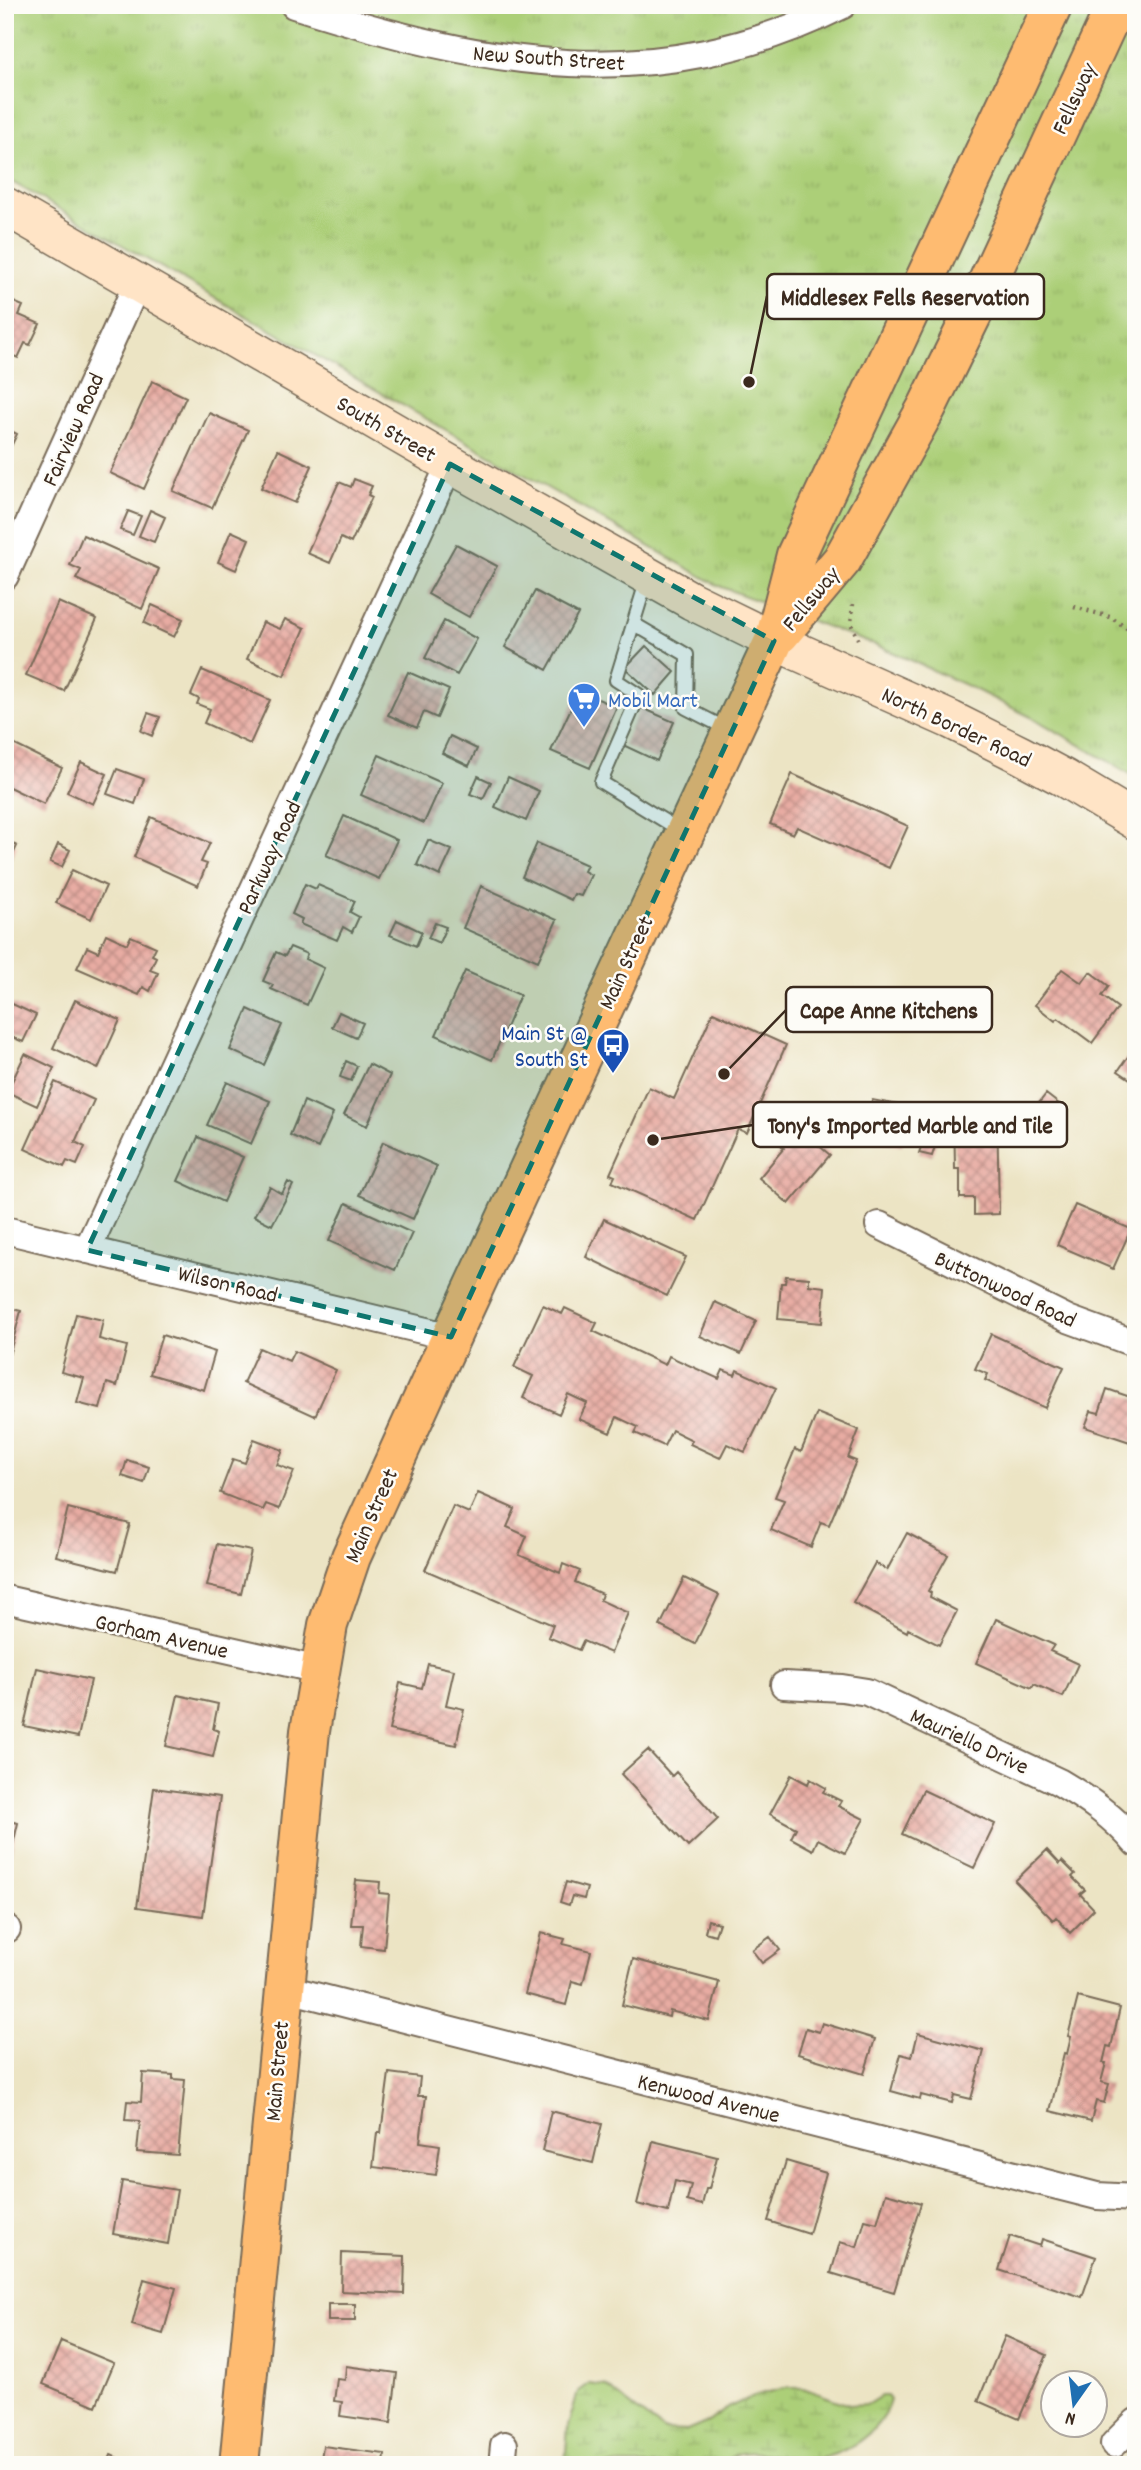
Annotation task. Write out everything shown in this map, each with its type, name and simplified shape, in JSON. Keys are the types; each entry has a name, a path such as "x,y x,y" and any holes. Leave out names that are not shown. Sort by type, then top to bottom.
{"main road":[{"name":"Fellsway","path":"774,641 796,555 1053,5"},
{"name":"Fellsway","path":"774,641 842,560 927,407 963,336 1116,5"},
{"name":"South Street","path":"5,206 648,577 774,641"},
{"name":"Main Street","path":"239,2465 310,1731 328,1625 351,1557 774,641"},
{"name":"North Border Road","path":"774,641 951,720 1064,778 1136,821"}],"street":[{"name":"New South Street","path":"294,5 360,26 465,52 595,65 643,64 701,55 770,36 843,5"},
{"name":"Fairview Road","path":"5,576 138,282"},
{"name":"Parkway Road","path":"87,1250 450,464"},
{"name":"Buttonwood Road","path":"879,1225 1068,1319 1136,1343"},
{"name":"Wilson Road","path":"5,1230 451,1337"},
{"name":"Gorham Avenue","path":"5,1599 319,1670"},
{"name":"Mauriello Drive","path":"784,1685 867,1692 1059,1782 1110,1816 1136,1843"},
{"name":"Kenwood Avenue","path":"284,1987 1090,2194 1136,2198"},
{"path":"1114,2444 1136,2422"}],"lane":[{"path":"648,577 616,680 639,695 601,782 685,833"},
{"path":"634,624 687,655 686,709 732,732"}],"path":[{"path":"1073,607 1110,617 1136,634"}],"highlighted area":[{"path":"450,464 774,641 451,1337 87,1250"}],"green space":[{"path":"5,5 1136,5 1136,777 1033,718 972,688 883,648 719,586 5,178"},
{"path":"589,2384 605,2386 663,2430 687,2431 708,2422 729,2407 754,2396 784,2388 803,2388 849,2405 868,2404 881,2396 887,2396 890,2400 878,2424 868,2434 845,2450 818,2459 805,2460 750,2452 735,2455 722,2465 565,2465 568,2426 578,2392"}],"building":[{"path":"9,300 23,306 19,315 40,324 30,345 25,343 18,358 5,352 5,308"},
{"path":"152,381 186,397 144,489 110,473"},
{"path":"209,413 248,430 212,508 173,491"},
{"path":"5,423 9,425 7,429 17,434 5,459"},
{"path":"278,450 312,466 295,503 261,488"},
{"path":"354,479 372,486 368,495 372,497 351,543 341,538 330,563 307,553 339,482 351,487"},
{"path":"150,510 165,517 154,542 139,536"},
{"path":"128,511 141,516 133,535 120,530"},
{"path":"231,531 249,539 236,570 218,562"},
{"path":"83,535 159,569 142,609 76,579 81,570 70,565"},
{"path":"456,544 497,566 469,617 428,594"},
{"path":"535,591 578,614 547,670 505,647"},
{"path":"58,602 97,619 64,691 26,675"},
{"path":"152,605 183,619 174,637 144,623"},
{"path":"285,619 305,628 284,676 247,659 263,622 280,629"},
{"path":"444,621 477,639 457,675 425,658"},
{"path":"646,646 675,672 655,695 625,668"},
{"path":"202,670 270,700 250,744 204,723 210,709 197,704 199,699 191,695"},
{"path":"408,672 449,690 437,718 424,712 417,728 388,715"},
{"name":"Mobil Mart","path":"579,691 617,707 590,768 551,751"},
{"path":"640,707 674,722 657,761 623,745"},
{"path":"148,713 160,717 152,736 141,731"},
{"path":"450,736 477,749 469,766 442,753"},
{"path":"5,740 62,768 44,804 5,785"},
{"path":"379,755 442,783 424,823 361,795"},
{"path":"81,762 107,774 93,804 67,792"},
{"path":"117,769 144,779 135,804 107,794"},
{"path":"792,774 908,826 889,868 797,827 793,834 770,824"},
{"path":"478,776 491,782 483,799 470,794"},
{"path":"508,777 539,791 526,821 495,807"},
{"path":"344,816 397,840 379,879 326,855"},
{"path":"151,817 210,843 201,862 207,864 198,886 134,857"},
{"path":"5,840 17,846 5,872"},
{"path":"428,840 452,850 440,876 417,865"},
{"path":"537,843 587,865 584,871 591,875 581,896 574,894 571,900 522,877"},
{"path":"58,844 70,850 62,867 50,862"},
{"path":"72,870 106,886 91,919 56,903"},
{"path":"305,884 316,889 318,885 355,901 350,912 359,917 352,932 343,927 337,940 300,924 302,919 292,914"},
{"path":"481,886 557,920 538,961 463,928"},
{"path":"397,920 422,932 416,946 390,935"},
{"path":"435,923 446,927 439,943 428,938"},
{"path":"106,934 127,944 131,936 156,947 152,955 156,957 150,970 158,973 150,991 143,987 139,995 77,968 87,947 98,952"},
{"path":"290,947 307,954 305,959 324,968 307,1005 271,989 273,985 263,981 276,952 285,956"},
{"path":"1062,969 1082,983 1090,972 1109,986 1102,996 1118,1008 1092,1043 1058,1018 1055,1021 1035,1005"},
{"path":"465,971 520,995 492,1060 436,1035"},
{"path":"75,1000 120,1020 98,1069 53,1048"},
{"path":"8,1002 36,1015 23,1042 5,1034 5,1009"},
{"path":"248,1009 282,1025 264,1065 230,1050"},
{"path":"339,1012 363,1023 356,1038 332,1027"},
{"path":"713,1012 786,1045 747,1133 738,1129 697,1220 612,1182 615,1176 610,1174 649,1087 674,1099"},
{"path":"1136,1045 1136,1083 1118,1071"},
{"path":"25,1054 54,1068 37,1106 7,1092"},
{"path":"346,1061 357,1066 351,1081 340,1077"},
{"path":"369,1064 390,1075 367,1126 344,1115"},
{"path":"55,1082 94,1100 75,1142 85,1147 77,1165 67,1161 64,1167 25,1149"},
{"path":"227,1082 270,1101 251,1144 207,1125"},
{"path":"1046,1094 1060,1105 1053,1114 1039,1103"},
{"path":"872,1100 909,1107 902,1145 865,1139"},
{"path":"304,1101 333,1114 318,1148 290,1135"},
{"path":"997,1105 999,1214 974,1215 974,1198 960,1198 960,1169 955,1169 954,1106"},
{"path":"808,1111 831,1130 818,1145 830,1155 789,1204 759,1178 784,1148 780,1144"},
{"path":"198,1137 243,1157 223,1202 178,1181"},
{"path":"924,1138 936,1143 932,1156 919,1153"},
{"path":"383,1142 437,1166 413,1219 359,1195"},
{"path":"288,1182 293,1185 272,1225 254,1216 270,1187 282,1194"},
{"path":"346,1203 412,1233 395,1270 329,1241"},
{"path":"1075,1205 1131,1229 1113,1269 1057,1245"},
{"path":"604,1219 686,1257 667,1296 586,1257"},
{"path":"786,1276 809,1278 809,1285 825,1287 822,1323 778,1319 781,1283 785,1283"},
{"path":"715,1302 756,1321 741,1354 700,1336"},
{"path":"543,1305 562,1314 565,1308 597,1323 593,1331 665,1365 669,1356 719,1379 723,1370 735,1375 737,1370 776,1388 745,1452 727,1444 720,1458 690,1444 692,1440 672,1430 664,1446 635,1433 638,1427 617,1417 610,1433 579,1419 587,1403 568,1394 559,1414 523,1398 533,1376 514,1367"},
{"path":"5,1307 21,1311 8,1359 5,1358"},
{"path":"76,1314 103,1320 99,1339 127,1346 117,1386 107,1383 100,1409 77,1403 84,1378 61,1372"},
{"path":"991,1334 1064,1367 1045,1408 985,1380 988,1374 975,1369"},
{"path":"162,1335 215,1352 204,1390 150,1374"},
{"path":"259,1348 289,1361 294,1351 336,1370 315,1416 243,1383"},
{"path":"1107,1389 1136,1399 1136,1444 1085,1427 1091,1411 1099,1413"},
{"path":"817,1413 859,1430 848,1458 856,1461 829,1525 821,1522 811,1547 771,1530 784,1500 775,1497 795,1449 801,1452"},
{"path":"254,1439 283,1450 277,1465 294,1471 279,1509 266,1504 263,1510 220,1493 233,1459 245,1463"},
{"path":"127,1460 149,1467 144,1483 122,1476"},
{"path":"478,1493 515,1509 507,1527 527,1536 519,1555 560,1573 563,1564 580,1571 575,1582 602,1594 600,1600 628,1613 611,1653 583,1641 579,1650 548,1637 553,1625 425,1570 453,1506 469,1513"},
{"path":"68,1508 130,1524 117,1571 56,1556"},
{"path":"907,1533 948,1555 928,1591 931,1593 930,1597 957,1611 939,1645 908,1629 907,1632 853,1603 875,1563 887,1570"},
{"path":"217,1544 251,1551 241,1594 207,1586"},
{"path":"684,1578 719,1595 695,1644 660,1626"},
{"path":"996,1619 1054,1645 1050,1651 1078,1664 1063,1697 1034,1684 1032,1688 976,1663"},
{"path":"428,1664 454,1670 446,1705 464,1709 456,1745 389,1730 400,1683 422,1688"},
{"path":"37,1668 91,1680 78,1737 24,1726"},
{"path":"178,1695 218,1704 213,1729 219,1731 213,1757 166,1746"},
{"path":"648,1750 672,1776 676,1772 718,1819 688,1847 621,1774"},
{"path":"791,1775 808,1784 810,1779 826,1788 823,1792 841,1801 838,1806 864,1819 845,1853 818,1839 813,1850 791,1838 796,1828 770,1814"},
{"path":"154,1788 220,1797 203,1916 137,1907"},
{"path":"923,1790 995,1824 974,1868 902,1834"},
{"path":"5,1820 18,1823 9,1862 5,1861"},
{"path":"1047,1850 1060,1864 1062,1861 1075,1874 1072,1877 1085,1890 1080,1894 1094,1909 1070,1933 1056,1917 1053,1920 1015,1881"},
{"path":"356,1880 380,1882 379,1893 389,1894 384,1949 361,1946 363,1925 351,1925"},
{"path":"566,1882 587,1888 584,1899 572,1896 569,1905 560,1902"},
{"path":"708,1920 719,1923 715,1935 705,1932"},
{"path":"541,1933 565,1939 563,1944 591,1951 583,1984 572,1981 566,2005 525,1994"},
{"path":"770,1937 780,1950 762,1963 752,1950"},
{"path":"633,1959 719,1982 709,2021 670,2011 669,2017 622,2005"},
{"path":"1078,1997 1120,2008 1111,2047 1107,2046 1103,2063 1106,2063 1101,2082 1109,2084 1104,2103 1096,2101 1091,2121 1050,2111 1064,2053 1067,2054 1071,2037 1068,2036"},
{"path":"822,2023 875,2039 864,2074 798,2054 806,2028 819,2032"},
{"path":"918,2033 984,2051 971,2099 954,2095 952,2103 921,2095 920,2099 891,2091 901,2054 912,2057"},
{"path":"143,2073 173,2075 173,2079 185,2080 178,2155 137,2152 140,2121 125,2120 127,2101 141,2102"},
{"path":"389,2073 420,2077 418,2096 426,2096 420,2142 440,2145 436,2175 373,2167 377,2133 381,2133"},
{"path":"551,2111 602,2124 593,2163 542,2151"},
{"path":"653,2141 717,2157 702,2205 687,2201 691,2185 675,2181 668,2212 637,2204"},
{"path":"786,2161 826,2173 809,2234 768,2221"},
{"path":"122,2181 177,2190 168,2244 113,2234"},
{"path":"886,2193 921,2203 894,2292 831,2273 840,2242 857,2247 865,2220 877,2223"},
{"path":"1010,2236 1040,2246 1042,2239 1096,2257 1082,2297 999,2270"},
{"path":"342,2253 405,2256 404,2294 341,2291"},
{"path":"144,2279 176,2288 163,2334 132,2325"},
{"path":"328,2304 355,2304 355,2321 328,2321"},
{"path":"1005,2336 1047,2355 1019,2419 978,2401"},
{"path":"61,2341 114,2363 96,2406 43,2384"},
{"path":"346,2366 397,2373 391,2423 340,2416 342,2402 334,2401 337,2379 345,2380"},
{"path":"323,2446 385,2454 384,2465 320,2465"},
{"path":"111,2455 133,2465 107,2465"}],"place":[{"name":"Middlesex Fells Reservation","path":"749,382"},
{"name":"Mobil Mart","path":"584,729"},
{"name":"Cape Anne Kitchens","path":"724,1074"},
{"name":"Main St @ South St","path":"613,1075"},
{"name":"Tony's Imported Marble and Tile","path":"653,1140"}]}
